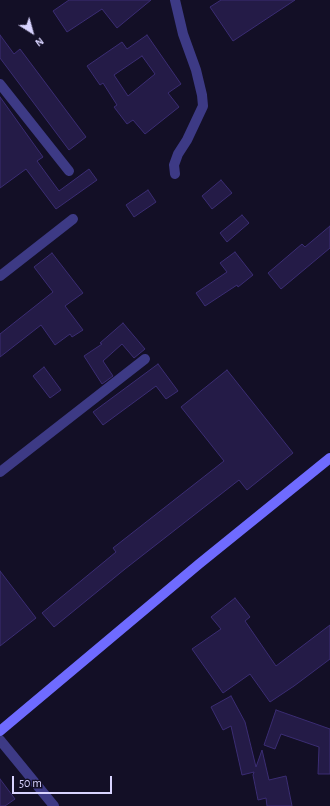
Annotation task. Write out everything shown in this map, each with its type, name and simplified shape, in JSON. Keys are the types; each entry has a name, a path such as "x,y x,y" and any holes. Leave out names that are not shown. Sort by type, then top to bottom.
{"street":[{"path":"175,0 183,34 196,70 203,106 178,154 174,164 175,174"},
{"path":"0,84 69,171"},
{"path":"0,276 73,219"},
{"path":"0,472 145,359"},
{"path":"0,731 199,564 330,458"},
{"path":"0,740 54,806"}],"building":[{"path":"69,0 151,0 117,28 102,9 67,32 53,11"},
{"path":"221,0 295,0 233,41 210,7"},
{"path":"0,35 14,54 20,49 86,137 69,150 0,58"},
{"path":"147,35 181,84 168,93 179,107 145,134 133,120 127,124 114,107 117,105 103,83 100,85 87,66 122,42 127,49","holes":["142,56 155,74 128,96 114,75"]},
{"path":"0,97 43,157 37,161 59,191 89,169 97,180 56,209 26,169 0,188"},
{"path":"221,180 232,193 212,209 202,196"},
{"path":"148,190 156,202 134,217 126,205"},
{"path":"242,215 249,223 227,242 220,233"},
{"path":"330,226 330,248 281,289 268,273 302,244 305,247"},
{"path":"235,252 253,275 238,287 237,285 205,306 196,293 227,272 220,263"},
{"path":"52,253 83,293 65,306 83,330 72,337 70,334 55,345 41,325 0,357 0,334 53,292 34,267"},
{"path":"123,323 145,349 134,358 122,344 103,361 113,376 102,384 84,356 102,344 100,343"},
{"path":"158,364 178,391 166,399 156,386 103,425 93,412"},
{"path":"44,367 61,390 50,398 33,376"},
{"path":"227,370 293,453 247,490 239,480 125,569 54,627 42,613 116,552 113,548 224,461 181,407"},
{"path":"0,571 36,618 0,646"},
{"path":"235,598 250,617 245,621 276,666 330,625 330,659 270,702 250,674 223,693 192,649 221,629 211,617"},
{"path":"231,696 245,722 256,767 262,750 269,780 286,776 292,806 267,806 266,798 258,800 253,775 254,772 242,775 231,726 223,730 211,707"},
{"path":"276,710 330,729 330,774 318,774 319,747 281,734 275,749 264,745"},
{"path":"0,779 15,799 5,806 0,806"}]}
